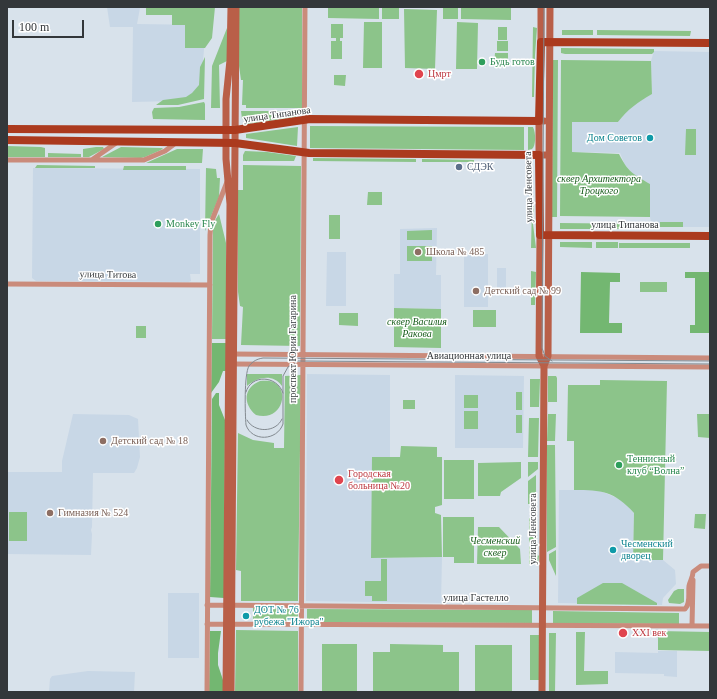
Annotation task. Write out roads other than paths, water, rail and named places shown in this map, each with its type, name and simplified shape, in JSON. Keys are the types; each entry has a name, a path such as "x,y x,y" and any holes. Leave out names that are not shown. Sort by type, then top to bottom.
{"main road":[{"path":"226,692 230,606 231,354 230,204 227,181 226,130 231,7"},
{"path":"231,354 236,7"},
{"name":"улица Ленсовета","path":"541,7 539,121 539,356 544,366"},
{"name":"улица Ленсовета","path":"542,692 544,366 548,356 550,7"},
{"path":"541,42 710,43"},
{"name":"улица Типанова","path":"7,129 235,130 310,119 549,121"},
{"path":"7,140 235,142 304,152 549,155"},
{"name":"улица Типанова","path":"540,235 710,236"},
{"path":"229,624 232,692"}],"street":[{"name":"проспект Юрия Гагарина","path":"301,692 305,7"},
{"path":"92,160 119,141"},
{"path":"7,160 144,160 165,151 178,142"},
{"path":"207,692 210,228 227,181"},
{"name":"улица Титова","path":"7,284 210,285"},
{"name":"Авиационная улица","path":"231,354 710,358"},
{"name":"Авиационная улица","path":"231,364 710,367"},
{"path":"692,626 693,572 701,566 710,566"},
{"name":"улица Гастелло","path":"230,606 685,609 689,603 689,584 693,577"},
{"path":"207,605 230,606"},
{"path":"207,624 710,626"}],"tram line":[{"path":"544,7 542,348 545,356 552,361"},
{"path":"710,361 263,358 252,363 247,370 245,394 246,425 249,431 259,437 270,436 276,434 280,430 283,424 283,376 288,367 298,361 710,364"},
{"path":"246,392 253,382 264,379 275,383 280,387 283,393"},
{"path":"247,420 255,427 265,430 275,427 282,419"}],"place":[{"name":"Будь готов","path":"482,62"},
{"name":"Цмрт","path":"419,74"},
{"name":"Дом Советов","path":"650,138"},
{"name":"СДЭК","path":"459,167"},
{"name":"Monkey Fly","path":"158,224"},
{"name":"Школа № 485","path":"418,252"},
{"name":"Детский сад № 99","path":"476,291"},
{"name":"Детский сад № 18","path":"103,441"},
{"name":"Теннисный клуб “Волна”","path":"619,465"},
{"name":"Городская больница №20","path":"339,480"},
{"name":"Гимназия № 524","path":"50,513"},
{"name":"Чесменский дворец","path":"613,550"},
{"name":"ДОТ № 76 рубежа \"Ижора\"","path":"246,616"},
{"name":"XXI век","path":"623,633"}],"park label":[{"name":"сквер Архитектора Троцкого","path":"599,184"},
{"name":"сквер Василия Ракова","path":"417,328"},
{"name":"Чесменский сквер","path":"495,546"}]}
